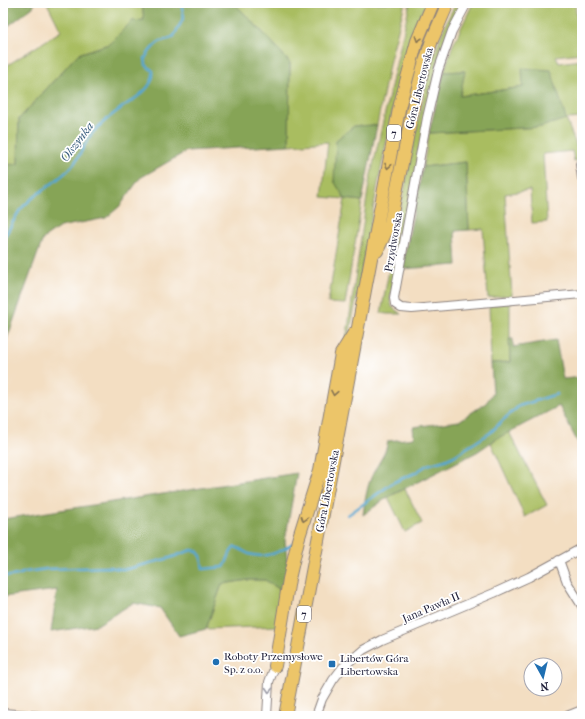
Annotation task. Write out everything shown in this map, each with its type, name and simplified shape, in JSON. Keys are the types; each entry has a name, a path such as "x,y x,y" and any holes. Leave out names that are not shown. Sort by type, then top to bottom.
{"highway":[{"name":"Góra Libertowska","path":"285,716 403,93 417,41 433,3"},
{"name":"Góra Libertowska","path":"370,266 390,223 419,80 432,40 448,3"},
{"name":"7","path":"275,666 289,579 298,540 320,470 341,354 358,326"}],"street":[{"name":"Przydworska","path":"467,3 452,31 438,72 424,132 394,298 395,304 402,308 412,309 582,294"},
{"path":"580,164 582,178"},
{"name":"Jana Pawła II","path":"316,716 322,699 333,680 343,668 363,650 382,640 494,593 528,577 582,548"},
{"path":"559,560 567,582 582,606"},
{"path":"267,716 269,682 275,666"},
{"path":"567,716 582,710"},
{"path":"3,713 36,716"}],"green space":[{"path":"3,3 35,3 33,7 3,30"},
{"path":"47,3 142,3 144,20 132,22 109,44 78,54 19,119 18,164 3,165 3,68 61,31"},
{"path":"142,3 234,3 273,43 290,63 289,145 187,151 140,178 120,206 106,218 60,227 43,239 3,350 3,165 18,164 19,119 78,54 109,44 132,21 144,20"},
{"path":"234,3 405,3 390,60 377,125 354,126 345,199 322,197 328,142 289,145 290,63 273,43"},
{"path":"410,3 426,3 410,40 399,79 343,369 340,368 348,328 369,183"},
{"path":"456,3 464,3 438,60 403,241 390,299 392,307 401,314 381,313 426,85 441,35"},
{"path":"473,3 575,3 581,53 556,56 559,63 582,60 582,118 566,119 582,160 574,161 572,151 543,154 547,222 532,223 530,190 505,194 512,295 488,298 483,229 469,230 466,162 423,167 429,133 541,127 523,87 460,96 464,71 444,72 452,47"},
{"path":"522,68 551,70 566,119 541,127 429,133 444,72 465,71 460,96 523,87"},
{"path":"377,125 362,201 345,199 334,181 336,140 354,126"},
{"path":"466,162 469,230 455,231 457,265 402,269 423,167"},
{"path":"345,199 362,201 345,304 328,303"},
{"path":"510,303 510,362 491,363 489,305"},
{"path":"509,339 513,339 513,347 556,340 563,379 582,377 582,451 559,406 496,439 477,452 388,497 363,515 369,483 385,451 388,441 414,438 413,427 459,421 486,403 493,393 491,363 510,362"},
{"path":"509,432 547,505 525,517 491,443"},
{"path":"297,473 285,541 288,567 284,592 265,580 248,580 222,584 206,629 179,636 160,608 133,603 97,625 51,632 57,590 3,597 3,519"},
{"path":"405,489 422,523 405,532 388,497"},
{"path":"248,580 265,580 284,592 280,626 206,629 222,584"}],"waterway":[{"name":"Olszynka","path":"3,239 20,210 32,198 54,182 73,165 90,136 97,128 110,116 144,92 148,87 153,77 153,71 146,65 145,58 156,44 174,36 184,17 181,3"},
{"path":"348,515 394,482 415,473 427,465 454,456 490,433 519,406 557,394"},
{"path":"3,576 18,575 25,572 47,569 109,567 127,569 170,558 192,550 197,551 201,556 203,569 224,567 231,551 235,547 249,554 261,556 272,554 293,544"}],"place":[{"name":"Roboty Przemysłowe Sp. z o.o.","path":"216,662"},
{"name":"Libertów Góra Libertowska","path":"332,664"}]}
